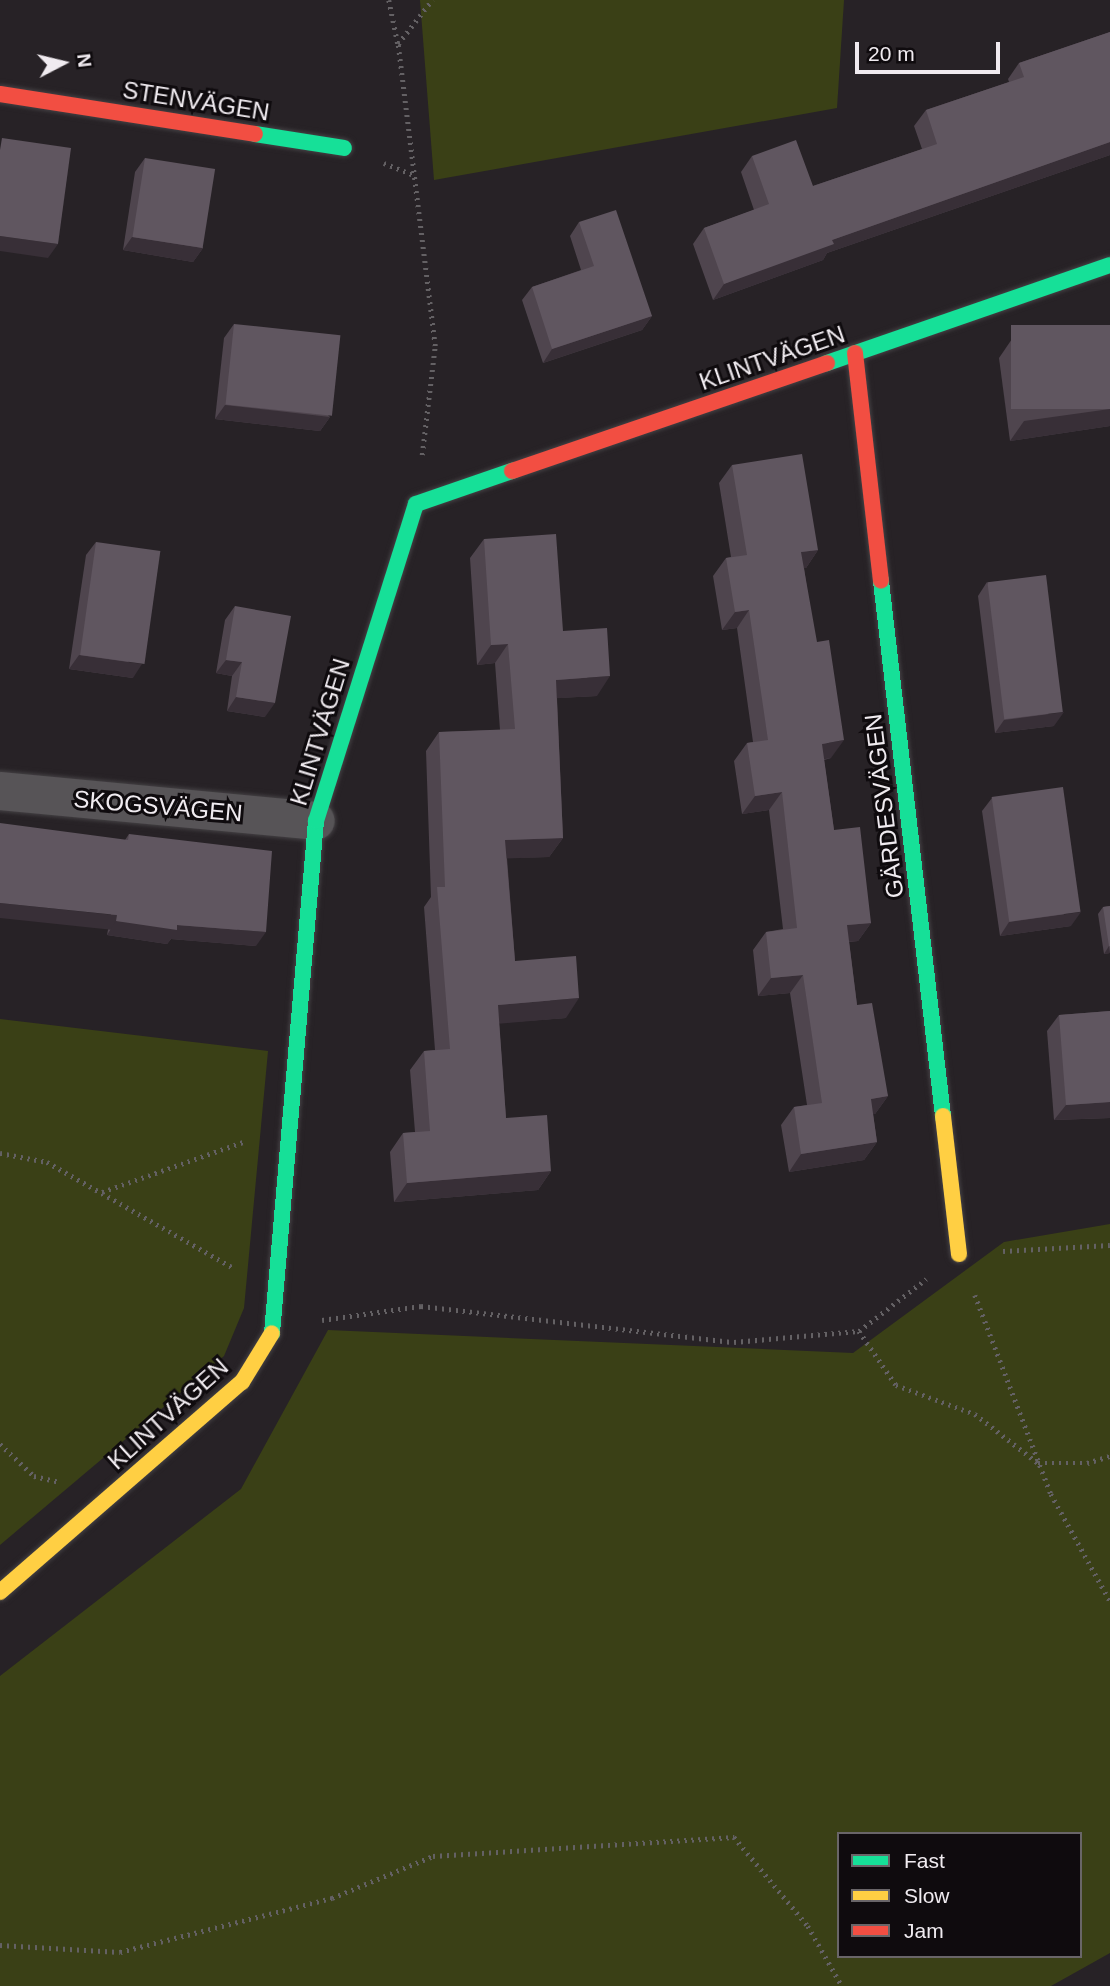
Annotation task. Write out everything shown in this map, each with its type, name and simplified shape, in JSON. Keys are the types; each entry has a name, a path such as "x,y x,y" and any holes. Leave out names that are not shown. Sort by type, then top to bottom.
{"street":[{"name":"STENVÄGEN","path":"0,94 344,148"},
{"name":"KLINTVÄGEN","path":"0,1592 242,1382 276,1327 316,821 416,504 1110,265"},
{"name":"GÄRDESVÄGEN","path":"855,353 959,1254"},
{"name":"SKOGSVÄGEN","path":"0,791 316,821"}],"path":[{"path":"389,0 398,44 435,346 416,504"},
{"path":"398,44 432,0"},
{"path":"102,1193 292,1125"},
{"path":"0,1153 47,1162 279,1293"},
{"path":"276,1327 421,1306 734,1342 859,1331 959,1254 1110,1245"},
{"path":"959,1254 1038,1463 1110,1601"},
{"path":"859,1331 896,1385 975,1414 1038,1463 1087,1463 1110,1456"},
{"path":"0,1444 34,1476 113,1494"},
{"path":"0,1945 120,1952 332,1898 433,1856 734,1838 808,1926 842,1986"}],"green space":[{"path":"420,0 844,0 837,108 434,180"},
{"path":"0,1019 268,1051 244,1308 224,1356 0,1545"},
{"path":"1110,1224 1110,1953 1051,1986 0,1986 0,1676 241,1489 328,1330 853,1353 1004,1242"}],"building":[{"path":"1110,32 1110,142 832,240 834,244 724,284 704,228 769,204 752,156 796,140 813,186 937,144 926,110 1024,77 1019,63"},
{"path":"2,138 71,148 58,244 0,236"},
{"path":"145,158 215,169 203,248 132,237"},
{"path":"616,210 652,316 552,349 532,287 594,266 579,222"},
{"path":"234,324 340,335 332,416 226,405"},
{"path":"1011,325 1110,325 1110,409 1011,409"},
{"path":"802,454 818,550 801,552 817,642 829,640 844,740 822,744 834,830 860,827 871,923 847,925 857,1005 872,1003 888,1096 871,1099 877,1142 801,1154 794,1107 822,1103 803,975 771,978 766,932 797,928 782,792 755,796 747,743 768,740 749,610 735,612 726,558 747,555 732,465"},
{"path":"556,534 563,631 607,628 610,676 556,680 563,838 505,840 515,961 576,956 579,998 498,1005 506,1118 547,1115 551,1171 407,1183 403,1133 430,1131 424,1051 450,1049 437,887 445,887 439,732 515,729 508,644 491,645 484,539"},
{"path":"96,542 160,551 145,664 80,655"},
{"path":"1046,575 1063,712 1004,719 987,582"},
{"path":"235,606 291,616 275,703 236,697 242,662 226,660"},
{"path":"1063,787 1081,912 1009,922 992,797"},
{"path":"0,823 128,840 129,834 272,851 266,932 177,925 177,930 116,921 117,915 0,903"},
{"path":"1110,906 1110,946 1109,946 1103,907"},
{"path":"1110,1011 1110,1102 1066,1105 1059,1015"}],"traffic: fast":[{"path":"255,134 344,148"},
{"path":"827,363 1110,265"},
{"path":"272,1333 316,821 416,504 512,471"},
{"path":"881,581 943,1116"}],"traffic: slow":[{"path":"943,1116 959,1254"},
{"path":"0,1592 242,1382 272,1333"}],"traffic: jam":[{"path":"0,94 255,134"},
{"path":"855,353 881,581"},
{"path":"512,471 827,363"}]}
